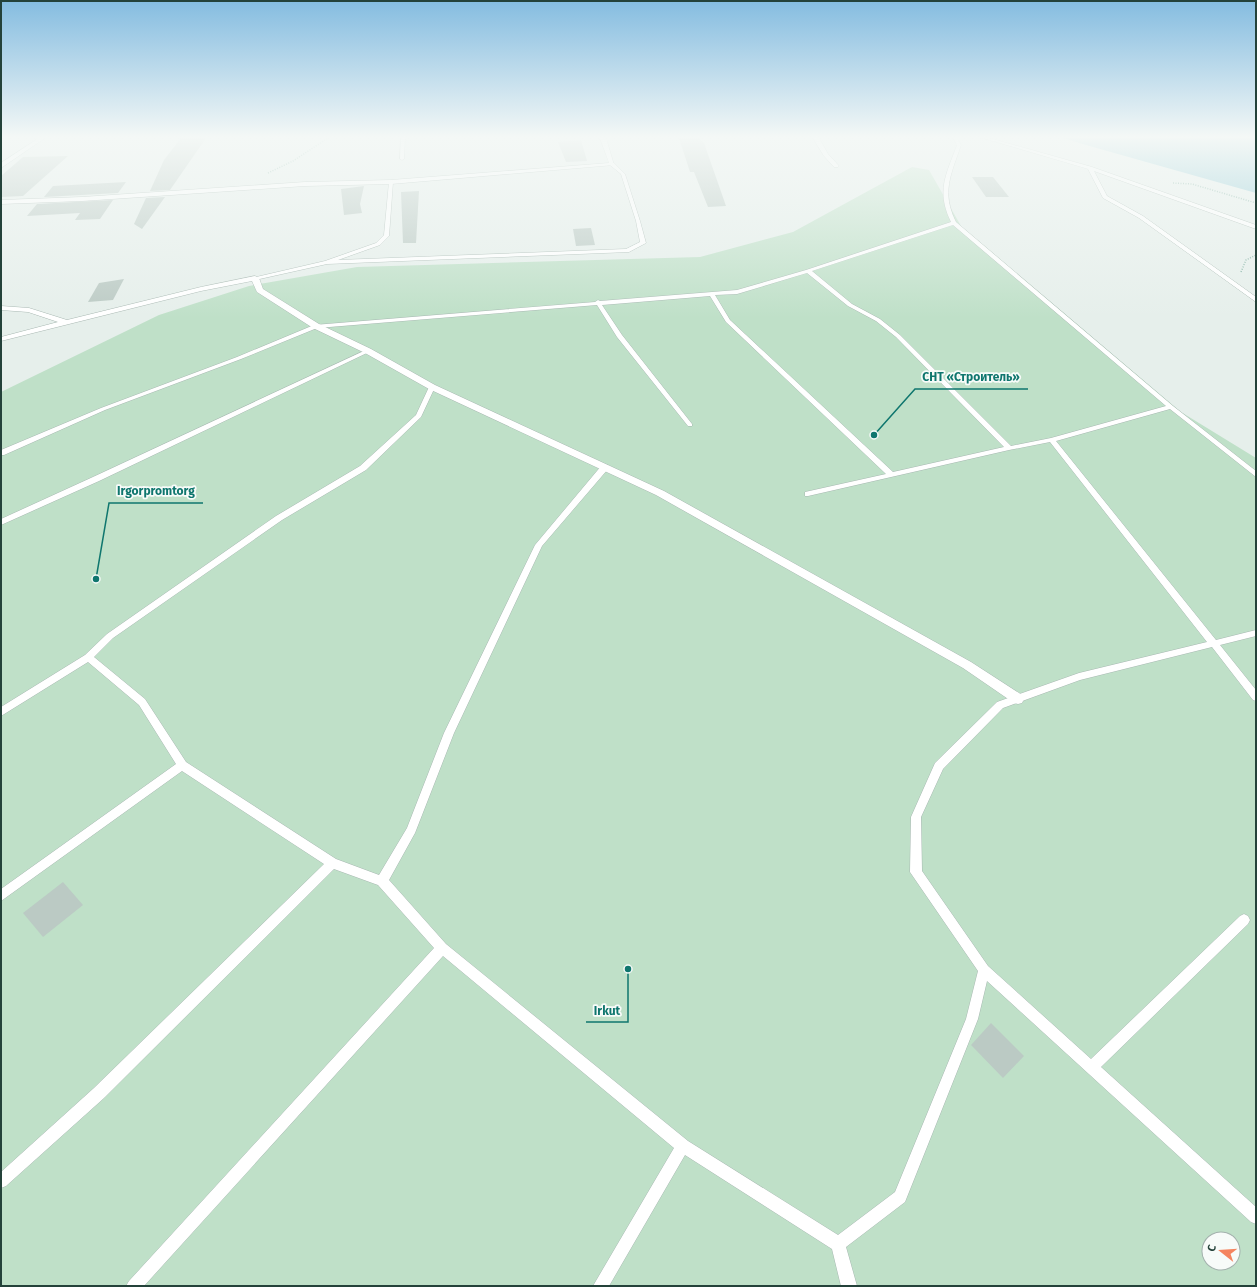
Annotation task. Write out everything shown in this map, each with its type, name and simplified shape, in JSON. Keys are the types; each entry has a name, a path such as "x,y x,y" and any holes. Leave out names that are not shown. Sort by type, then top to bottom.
{"street":[{"path":"1,202 97,198"},
{"path":"1,339 201,289 254,278 260,290 316,326 368,351 432,387 605,466 660,493 967,665 1018,699"},
{"path":"1,308 29,310 68,323"}],"lane":[{"path":"254,278 327,262 378,244 384,240 387,235 390,198"},
{"path":"327,262 627,252 643,243 631,198"},
{"path":"946,198 948,211 954,223 1171,407 1256,475"},
{"path":"1108,198 1142,217 1256,300"},
{"path":"1175,198 1256,227"},
{"path":"1,453 102,409 239,358 316,326 598,302 737,292 808,271 954,223"},
{"path":"808,271 850,305 878,320 898,336 1009,448"},
{"path":"712,295 728,321 892,475"},
{"path":"598,302 619,336 690,425"},
{"path":"1,522 368,351"},
{"path":"1,712 88,657 110,636 279,518 363,468 420,416 432,387"},
{"path":"808,494 1009,448 1052,440 1171,407"},
{"path":"1052,440 1215,643 1256,697"},
{"path":"382,881 411,830 449,733 539,545 605,466"},
{"path":"1256,634 1079,678 1000,705 939,766 916,817 916,872 984,970 1256,1217"},
{"path":"88,657 142,702 182,765 332,863 382,881 442,948 682,1146 838,1244 849,1286"},
{"path":"1,896 182,765"},
{"path":"1,1181 99,1093 332,863"},
{"path":"1091,1068 1244,920"},
{"path":"134,1286 442,948"},
{"path":"838,1244 900,1197 972,1018 984,970"},
{"path":"601,1286 682,1146"}],"path":[{"path":"1230,281 1239,277 1243,270 1243,262 1256,255"}],"green space":[{"path":"855,198 945,198 961,226 1181,412 1256,458 1256,1286 1,1286 1,392 159,315 249,286 357,267 700,257 793,232"}],"building":[{"path":"146,198 164,198 142,229 134,224"},
{"path":"342,198 361,198 360,204 362,213 344,215"},
{"path":"401,198 419,198 416,243 403,243"},
{"path":"704,198 723,198 726,206 708,207"},
{"path":"113,200 100,219 75,220 80,213 27,216 37,204"},
{"path":"591,228 595,245 576,246 573,229"},
{"path":"124,279 113,300 88,302 99,283"},
{"path":"63,882 83,905 43,937 23,913"},
{"path":"991,1023 1024,1056 1003,1078 971,1045"}],"place":[{"name":"СНТ «Строитель»","path":"874,435"},
{"name":"Irgorpromtorg","path":"96,579"},
{"name":"Irkut","path":"628,969"}]}
